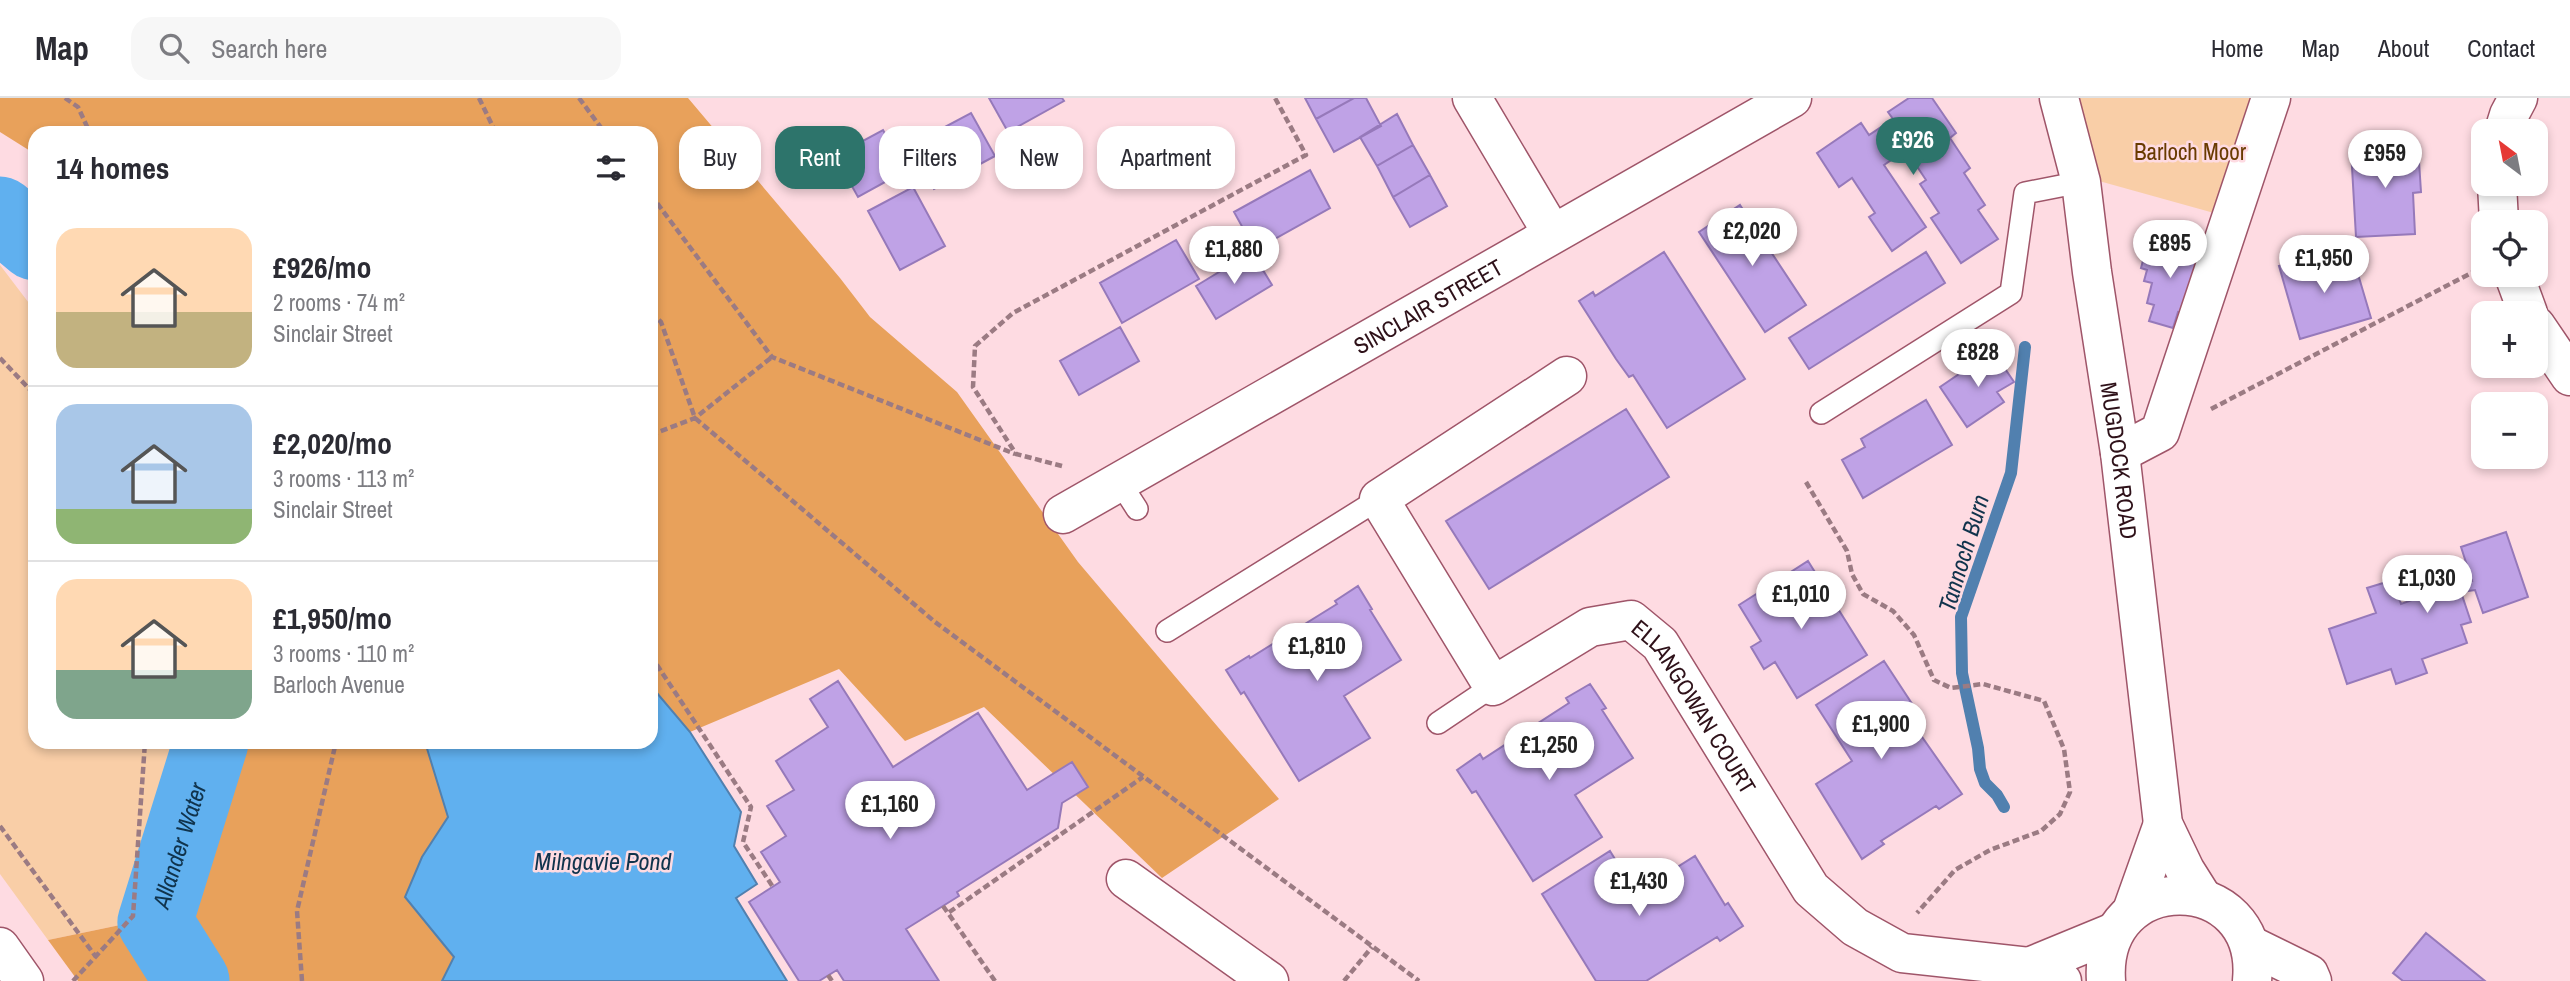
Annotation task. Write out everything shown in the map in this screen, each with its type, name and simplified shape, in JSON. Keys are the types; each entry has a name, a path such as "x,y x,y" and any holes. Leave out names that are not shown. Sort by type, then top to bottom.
{"street":[{"path":"1472,98 1552,233"},
{"name":"SINCLAIR STREET","path":"1063,514 1128,495 1552,233 1792,98"},
{"name":"MUGDOCK ROAD","path":"2059,98 2081,182 2120,453 2163,824 2202,897"},
{"path":"2120,453 2160,432 2271,98"},
{"path":"2508,119 2518,98"},
{"path":"2548,344 2570,376"},
{"path":"1493,686 1379,499 1567,376"},
{"name":"ELLANGOWAN COURT","path":"1493,686 1590,627 1631,620 1660,644 1811,889 1855,927 1902,953 2045,974 2153,899 2177,894 2202,897"},
{"name":"MUGDOCK ROAD","path":"2106,981 2106,956 2123,922 2163,824"},
{"path":"1126,879 1269,981"},
{"path":"2202,897 2222,907 2239,924 2251,963 2309,974 2312,981"},
{"path":"0,947 24,981"}],"lane":[{"path":"1821,413 2011,293 2025,193 2081,182"},
{"path":"1167,631 1379,499"},
{"path":"1438,723 1493,686"}],"path":[{"path":"65,98 78,107 87,126"},
{"path":"479,98 493,126"},
{"path":"579,98 600,126"},
{"path":"1016,454 973,387 975,346 1013,313 1306,155 1275,98"},
{"path":"658,204 772,357 1016,454 1128,495"},
{"path":"2200,415 2471,273"},
{"path":"658,319 695,418 934,622 1419,981"},
{"path":"658,432 695,418 772,357"},
{"path":"0,358 28,388"},
{"path":"1806,482 1847,551 1852,574 1863,594 1893,611 1914,635 1934,680 1951,688 1983,684 2044,701 2064,749 2070,792 2060,814 2041,831 1990,850 1955,870 1913,918 1902,953"},
{"path":"658,667 751,807 743,842 773,887"},
{"path":"73,981 133,916 145,749"},
{"path":"302,981 297,911 334,749"},
{"path":"948,913 1143,777"},
{"path":"0,826 96,957"},
{"path":"943,906 995,981"},
{"path":"1344,981 1372,947"},
{"path":"828,975 832,981"}],"green space":[{"name":"Barloch Moor","path":"2074,98 2269,98 2232,218 2099,181"},
{"path":"0,265 28,302 28,749 186,749 149,919 48,940 0,874"}],"shaded area":[{"path":"0,98 688,98 712,126 679,126 679,189 761,189 761,184 870,317 957,392 1078,562 1279,799 1162,878 984,707 905,741 839,669 690,732 658,694 658,126 28,126 28,150 0,132"},
{"path":"236,749 427,749 448,817 422,857 432,930 454,958 442,981 216,981 194,921"},
{"path":"149,919 175,981 78,981 48,940"}],"water":[{"name":"Milngavie Pond","path":"658,694 690,732 741,812 734,846 757,884 736,898 787,981 442,981 454,957 405,897 422,857 448,817 427,749 658,749"}],"building":[{"path":"989,98 1062,98 1064,101 1019,126 1005,126"},
{"path":"1305,98 1354,98 1316,119"},
{"path":"1354,98 1366,98 1381,126 1334,152 1316,119"},
{"path":"1909,98 1932,98 1956,133 1950,138 1970,168 1964,173 1985,205 1978,210 1998,239 1961,263 1931,218 1939,213 1920,184 1926,180 1906,150 1884,165 1926,227 1892,251 1869,217 1875,213 1852,178 1839,187 1817,153 1861,123 1869,135 1893,119 1888,112"},
{"path":"971,113 978,126 947,126"},
{"path":"1397,114 1413,145 1377,166 1360,137"},
{"path":"981,131 995,156 981,164"},
{"path":"879,132 879,185 858,197 854,189 865,189 865,140"},
{"path":"1413,145 1430,175 1393,197 1377,166"},
{"path":"2418,146 2421,192 2413,193 2415,234 2356,237 2351,150"},
{"path":"1310,170 1330,208 1255,250 1234,212"},
{"path":"1430,175 1447,206 1410,227 1393,197"},
{"path":"914,189 945,246 900,270 868,211"},
{"path":"1740,205 1806,305 1765,332 1699,232"},
{"path":"2149,238 2204,254 2187,315 2178,312 2173,328 2149,321 2154,305 2147,303 2152,283 2144,281 2147,270 2141,268"},
{"path":"1176,240 1199,279 1122,323 1100,283"},
{"path":"1252,252 1272,285 1216,319 1196,286"},
{"path":"1664,252 1745,379 1667,428 1633,375 1629,377 1616,359 1579,301 1593,292 1595,296"},
{"path":"1926,252 1945,283 1809,369 1789,338"},
{"path":"2330,252 2336,270 2355,264 2371,318 2300,339 2279,266"},
{"path":"1120,327 1139,361 1079,395 1060,361"},
{"path":"1993,351 2014,382 1997,392 2004,402 1967,427 1940,387"},
{"path":"1926,400 1952,445 1863,498 1842,460 1865,447 1861,439"},
{"path":"1626,409 1669,477 1489,589 1446,521"},
{"path":"2506,532 2528,597 2483,613 2475,590 2461,592 2471,622 2461,625 2467,643 2422,659 2427,673 2396,684 2391,669 2347,684 2329,629 2376,613 2367,588 2393,580 2401,604 2418,598 2413,584 2453,570 2457,583 2472,581 2461,547"},
{"path":"1808,561 1867,655 1797,698 1775,662 1764,669 1751,647 1761,641 1739,605"},
{"path":"1358,586 1401,660 1344,696 1370,738 1299,781 1244,692 1241,694 1226,670 1337,604 1335,601"},
{"path":"1884,661 1922,719 1913,724 1962,794 1939,809 1936,806 1881,841 1884,844 1862,859 1816,784 1852,761 1816,705"},
{"path":"838,681 893,767 978,713 1027,790 1072,762 1088,787 1062,803 1058,828 957,892 959,896 906,929 939,981 844,981 837,970 819,981 799,981 749,902 780,882 761,852 786,836 767,806 794,790 776,761 828,727 810,699"},
{"path":"1590,684 1606,708 1602,710 1633,758 1575,795 1602,837 1533,881 1476,791 1472,793 1457,770 1480,754 1483,759 1569,703 1566,698"},
{"path":"1610,851 1636,893 1695,856 1725,905 1728,903 1743,926 1720,941 1717,937 1646,981 1596,981 1542,894"},
{"path":"2426,933 2485,981 2403,981 2393,973"}],"waterway":[{"name":"Allander Water","path":"0,214 28,237"},
{"name":"Tannoch Burn","path":"2004,807 1985,783 1980,769 1962,673 1961,617 2011,473 2025,347"},
{"name":"Allander Water","path":"192,981 155,922 209,749"}]}
